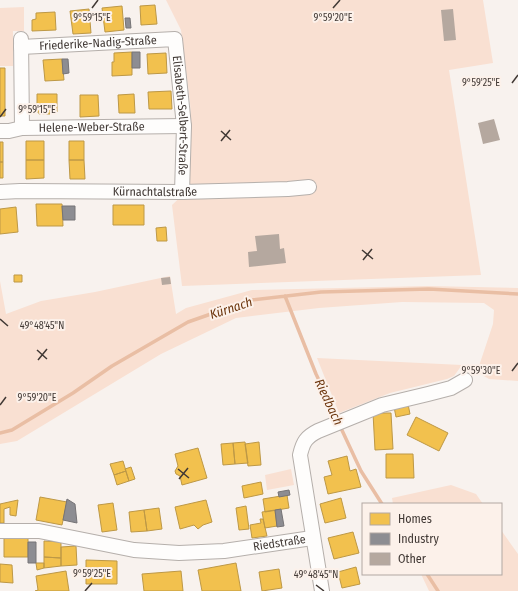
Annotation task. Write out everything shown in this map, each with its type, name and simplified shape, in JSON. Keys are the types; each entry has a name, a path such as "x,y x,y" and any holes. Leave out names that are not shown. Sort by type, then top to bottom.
{"street":[{"name":"Friederike-Nadig-Straße","path":"22,128 21,43 175,39"},
{"name":"Elisabeth-Selbert-Straße","path":"175,39 184,126 182,192"},
{"name":"Helene-Weber-Straße","path":"0,131 9,131 22,128 184,126"},
{"name":"Kürnachtalstraße","path":"0,192 182,192 309,187"},
{"name":"Riedstraße","path":"0,531 39,531 134,550 179,553 224,551 312,538 300,455 302,444 309,435 382,405 451,388 464,380"},
{"path":"312,538 322,591"}],"shaded area":[{"path":"166,0 483,0 493,63 449,70 481,275 182,286 172,205 188,190 191,121 190,102 181,30"},
{"path":"24,7 24,31 13,31 13,66 0,66 0,8"},
{"path":"170,276 176,314 186,308 252,290 427,286 518,288 518,381 489,379 477,372 493,324 494,310 484,303 402,302 319,308 236,318 161,354 17,441 0,444 0,281 6,314 41,301 95,292"},
{"path":"317,358 462,365 454,376 447,379 390,393 339,413"},
{"path":"291,469 294,485 267,490 265,475"},
{"path":"451,485 476,494 482,503 393,503 392,498"},
{"path":"502,531 518,554 518,591 429,591 421,575 502,575"}],"building: Homes":[{"path":"155,5 157,24 141,25 140,6"},
{"path":"122,6 124,30 105,32 102,8"},
{"path":"89,9 91,33 73,34 70,11"},
{"path":"55,12 56,30 32,31 32,20 36,19 36,13"},
{"path":"132,52 132,75 112,76 112,62 114,62 114,53"},
{"path":"166,53 167,73 148,74 147,54"},
{"path":"62,59 64,80 45,81 43,60"},
{"path":"0,68 5,68 5,116 0,116"},
{"path":"171,91 172,109 149,109 148,92"},
{"path":"37,94 57,94 57,112 50,112 50,114 39,114 39,112 37,112"},
{"path":"134,94 135,113 119,113 118,95"},
{"path":"80,95 98,95 99,116 80,117"},
{"path":"26,141 44,141 44,160 26,160"},
{"path":"69,141 84,141 84,160 69,160"},
{"path":"0,142 3,142 3,162 0,162"},
{"path":"26,160 44,160 44,178 26,179"},
{"path":"69,160 84,160 85,179 70,179"},
{"path":"0,162 3,162 3,178 0,178"},
{"path":"36,204 62,204 63,226 37,226"},
{"path":"113,205 144,205 144,225 113,225"},
{"path":"16,207 18,232 0,234 0,209"},
{"path":"166,227 167,241 157,241 156,228"},
{"path":"14,275 22,275 22,282 14,282"},
{"path":"408,404 410,414 396,417 394,407"},
{"path":"373,413 391,413 393,449 375,450"},
{"path":"416,417 448,433 439,451 407,435"},
{"path":"245,442 248,463 235,464 233,443"},
{"path":"259,442 261,465 248,466 245,444"},
{"path":"233,443 235,464 223,465 221,444"},
{"path":"198,448 207,478 182,485 180,476 176,474 175,471 178,466 175,454"},
{"path":"386,454 413,454 414,478 386,478"},
{"path":"347,456 350,471 356,469 361,487 328,494 324,477 332,475 328,461"},
{"path":"123,461 126,471 114,475 110,464"},
{"path":"131,467 135,479 129,481 125,469"},
{"path":"126,471 129,481 117,485 114,475"},
{"path":"261,482 263,494 244,498 242,486"},
{"path":"287,495 289,508 265,512 263,499"},
{"path":"40,497 67,502 62,525 36,520"},
{"path":"341,498 346,518 325,523 320,504"},
{"path":"18,500 16,516 10,515 10,507 4,509 4,523 0,523 0,504"},
{"path":"206,500 212,522 203,525 198,529 194,525 180,529 175,507"},
{"path":"113,503 117,530 102,532 98,505"},
{"path":"246,506 249,529 239,530 236,508"},
{"path":"159,508 162,529 147,531 144,510"},
{"path":"144,510 147,531 131,532 129,512"},
{"path":"275,510 277,526 265,528 262,512"},
{"path":"260,519 263,519 267,536 252,538 250,525 261,523"},
{"path":"353,532 359,553 334,559 328,538"},
{"path":"4,538 28,538 28,557 4,557"},
{"path":"44,541 61,542 61,558 44,557"},
{"path":"76,546 77,565 61,566 61,547"},
{"path":"44,557 61,558 61,566 44,568"},
{"path":"86,560 117,561 117,584 86,584"},
{"path":"36,563 44,563 44,568 37,570"},
{"path":"236,563 241,591 202,591 198,570"},
{"path":"0,564 12,565 13,583 0,582"},
{"path":"356,567 360,584 342,588 338,572"},
{"path":"279,569 282,588 262,591 259,572"},
{"path":"66,571 69,591 35,591 38,590 36,576"},
{"path":"181,571 183,591 144,591 142,574"}],"building: Industry":[{"path":"125,18 130,18 131,28 126,28"},
{"path":"132,52 140,52 140,68 132,68"},
{"path":"62,59 68,59 69,73 63,74"},
{"path":"62,206 75,206 75,220 63,220"},
{"path":"289,490 290,495 279,497 278,492"},
{"path":"67,499 75,504 77,523 63,520"},
{"path":"281,509 284,526 277,527 275,510"},
{"path":"28,542 36,542 36,563 28,563"}],"building: Other":[{"path":"453,9 456,40 444,41 441,10"},
{"path":"494,119 500,140 483,144 478,123"},
{"path":"279,234 280,249 284,248 286,263 249,267 248,252 257,251 255,236"},
{"path":"170,277 171,284 162,285 161,278"}],"waterway":[{"name":"Kürnach","path":"0,433 12,430 73,393 112,366 188,322 251,300 321,292 429,289 518,294"},
{"name":"Riedbach","path":"285,296 316,374 338,420"},
{"name":"Riedbach","path":"340,426 361,471 381,503"},
{"name":"Riedbach","path":"428,575 438,591"}]}
